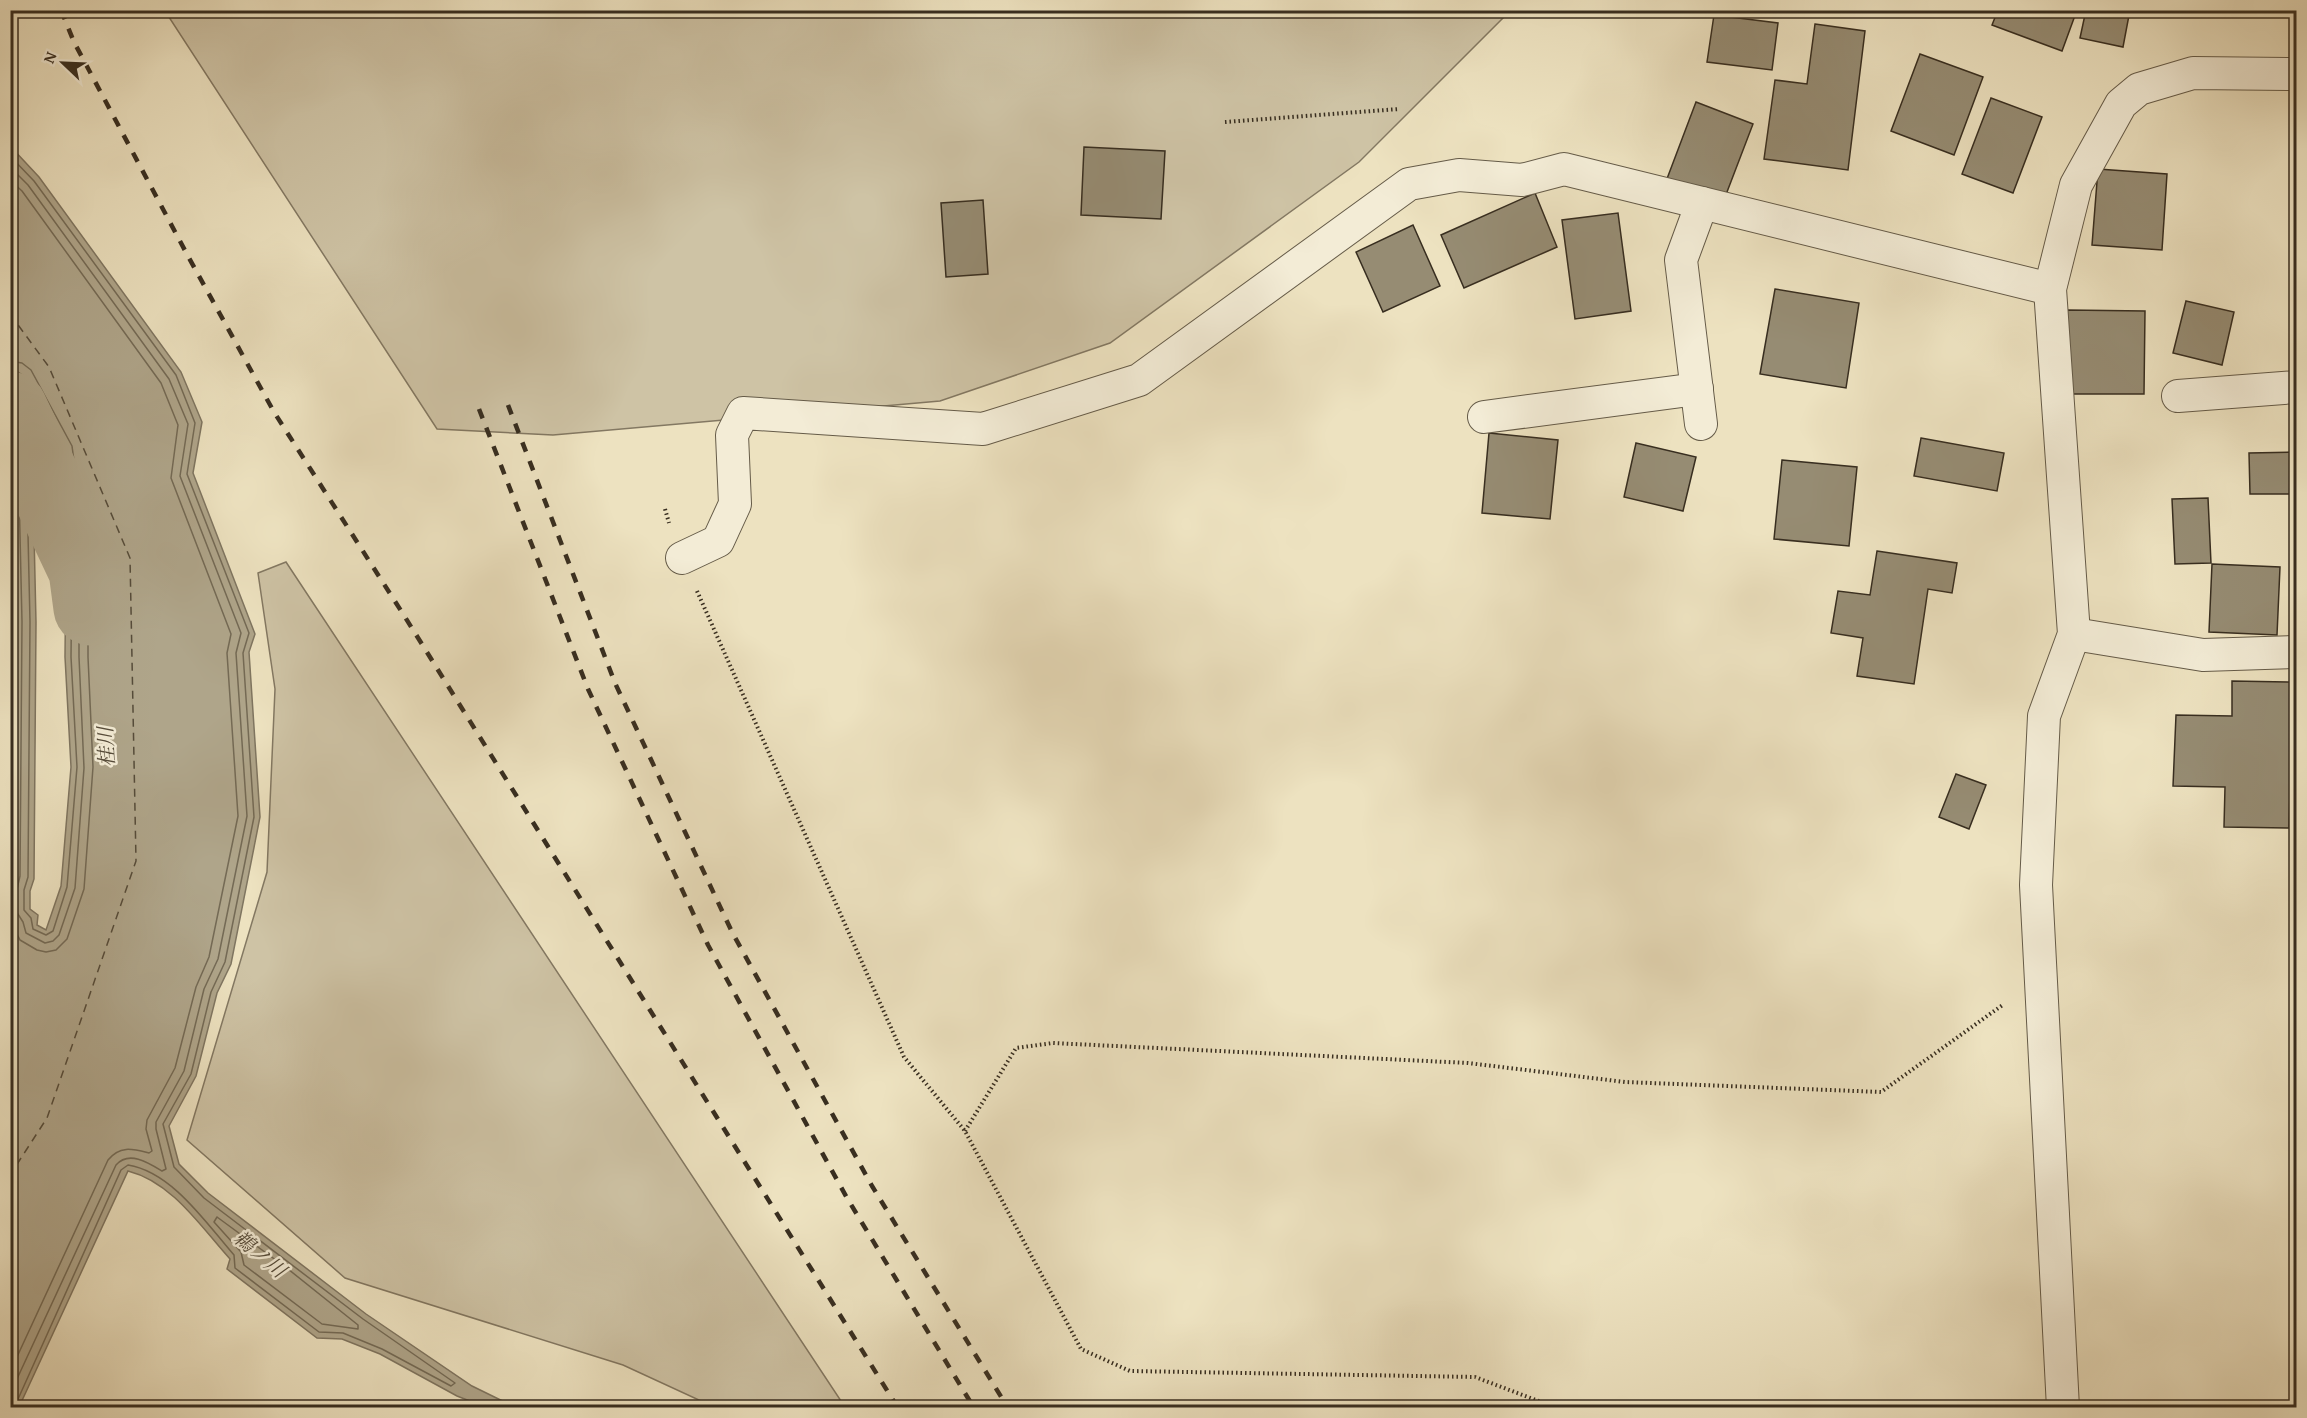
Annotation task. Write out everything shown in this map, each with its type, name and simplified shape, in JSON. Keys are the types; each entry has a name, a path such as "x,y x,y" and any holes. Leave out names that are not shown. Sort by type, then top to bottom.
{"street":[{"path":"2063,1407 2036,885 2044,716 2074,634 2050,289 2076,185 2121,104 2139,89 2193,73 2296,74"},
{"path":"682,558 718,541 735,504 732,435 743,413 983,429 1139,380 1409,184 1459,175 1522,180 1564,169 2050,289"},
{"path":"1701,424 1681,260 1702,203"},
{"path":"2178,396 2296,387"},
{"path":"1484,417 1697,389"},
{"path":"2074,634 2203,655 2296,652"}],"path":[{"path":"1225,122 1399,109"},
{"path":"664,509 682,558 904,1057 965,1131 1081,1349 1130,1371 1474,1377 1557,1407"},
{"path":"965,1131 1016,1048 1053,1043 1468,1063 1625,1082 1881,1092 2041,977"}],"shaded area":[{"path":"165,11 1510,11 1359,162 1110,343 940,401 553,435 437,429"},
{"path":"286,562 845,1407 714,1407 623,1365 345,1278 187,1140 267,872 275,689 258,573"}],"water":[{"name":"鵜ノ川","path":"11,147 39,177 181,372 202,422 193,473 255,634 249,652 260,817 231,964 217,993 196,1076 169,1126 179,1164 208,1193 366,1314 472,1386 515,1407 485,1407 457,1396 380,1354 342,1339 317,1338 227,1269 230,1259 172,1195 144,1177 128,1171 19,1407 11,1407 11,397 33,489 36,622 34,879 30,891 30,909 38,915 37,925 46,930 61,886 71,767 65,657 66,565 50,448 11,380"}],"building":[{"path":"1998,10 2077,10 2062,51 1992,25"},
{"path":"2086,10 2130,10 2123,47 2080,38"},
{"path":"1714,15 1778,23 1772,70 1707,62"},
{"path":"1815,24 1865,31 1848,170 1764,159 1775,80 1807,84"},
{"path":"1920,54 1983,77 1954,155 1891,131"},
{"path":"1991,98 2042,117 2013,193 1962,174"},
{"path":"1696,102 1753,124 1722,205 1665,184"},
{"path":"1084,147 1165,151 1161,219 1081,215"},
{"path":"2098,169 2167,174 2162,250 2092,245"},
{"path":"1535,193 1557,247 1464,288 1441,235"},
{"path":"983,200 988,274 946,277 941,203"},
{"path":"1618,213 1631,311 1575,319 1562,220"},
{"path":"1413,225 1440,286 1383,312 1356,252"},
{"path":"1775,289 1859,303 1846,388 1760,374"},
{"path":"2186,301 2234,312 2222,365 2173,353"},
{"path":"2067,310 2145,311 2144,394 2066,394"},
{"path":"1489,433 1558,440 1550,519 1482,513"},
{"path":"1921,438 2004,453 1997,491 1914,476"},
{"path":"1636,443 1696,457 1683,511 1624,497"},
{"path":"2296,452 2296,494 2250,494 2249,453"},
{"path":"1782,460 1857,467 1849,546 1774,539"},
{"path":"2208,498 2211,563 2175,564 2172,499"},
{"path":"1877,551 1957,563 1952,593 1928,589 1914,684 1857,676 1863,638 1831,633 1838,591 1870,595"},
{"path":"2212,564 2280,567 2277,635 2209,632"},
{"path":"2232,681 2293,682 2289,828 2224,827 2225,787 2173,786 2176,715 2232,716"},
{"path":"1956,774 1986,785 1969,829 1939,817"}],"waterway":[{"name":"桂川","path":"10,409 86,570 91,608"}],"ferry route":[{"path":"10,314 49,367 130,558 136,861 47,1118 10,1175"}],"railway":[{"path":"61,10 74,42 274,412 405,617 898,1408"},
{"path":"508,405 615,683 732,932 872,1186 1008,1408"},
{"path":"479,409 588,689 708,945 847,1198 974,1408"}]}
